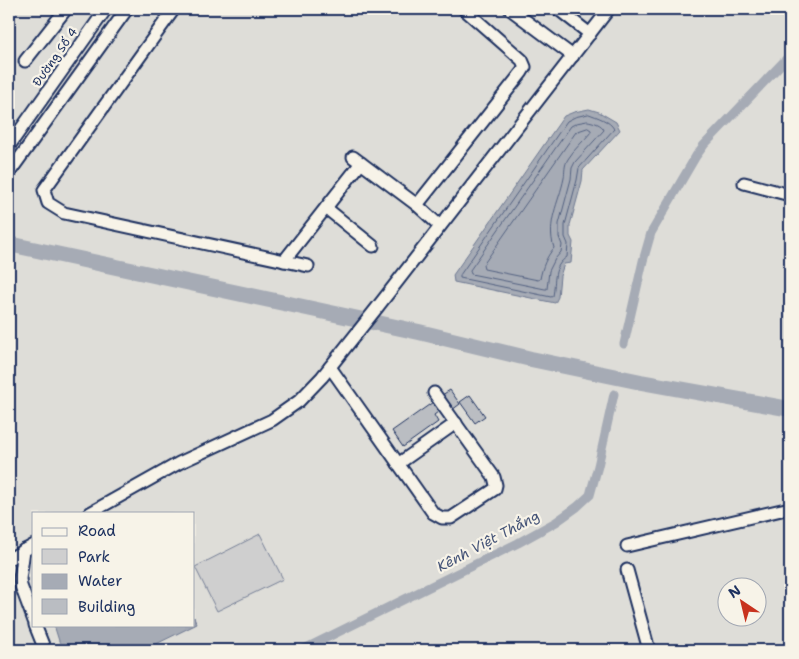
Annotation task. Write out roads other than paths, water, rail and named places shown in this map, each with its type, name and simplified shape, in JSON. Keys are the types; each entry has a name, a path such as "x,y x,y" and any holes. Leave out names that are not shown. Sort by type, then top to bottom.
{"street":[{"path":"25,61 66,9"},
{"name":"Đường Số 4","path":"9,146 106,9"},
{"path":"9,173 127,9"},
{"path":"174,9 44,190 48,203 64,213 308,266"},
{"path":"417,205 525,68 522,60 464,9"},
{"path":"510,9 573,56"},
{"path":"558,9 590,34"},
{"path":"92,512 179,463 272,420 299,400 330,367 610,9"},
{"path":"284,261 326,208 357,160 417,205 440,226"},
{"path":"744,183 790,195"},
{"path":"326,208 374,246"},
{"path":"330,367 433,513 442,518 451,518 495,489 496,484 494,477 434,393"},
{"path":"398,464 456,424"},
{"path":"627,546 790,508"},
{"path":"9,559 29,547"},
{"path":"29,547 20,579 20,586 32,616"},
{"path":"627,570 649,650"},
{"path":"35,626 45,650"}],"water":[{"path":"589,109 599,112 616,122 620,130 583,170 582,181 570,225 570,236 573,242 571,263 564,264 560,276 558,297 555,303 454,282 453,275 564,116"},
{"path":"54,626 193,626 144,650 83,650 60,644"}],"waterway":[{"name":"Kênh Việt Thắng","path":"624,344 651,233 704,145 790,55"},
{"path":"9,244 419,332 531,359 641,382 790,409"},
{"name":"Kênh Việt Thắng","path":"302,650 518,543 556,522 577,507 590,495 614,394"}]}
